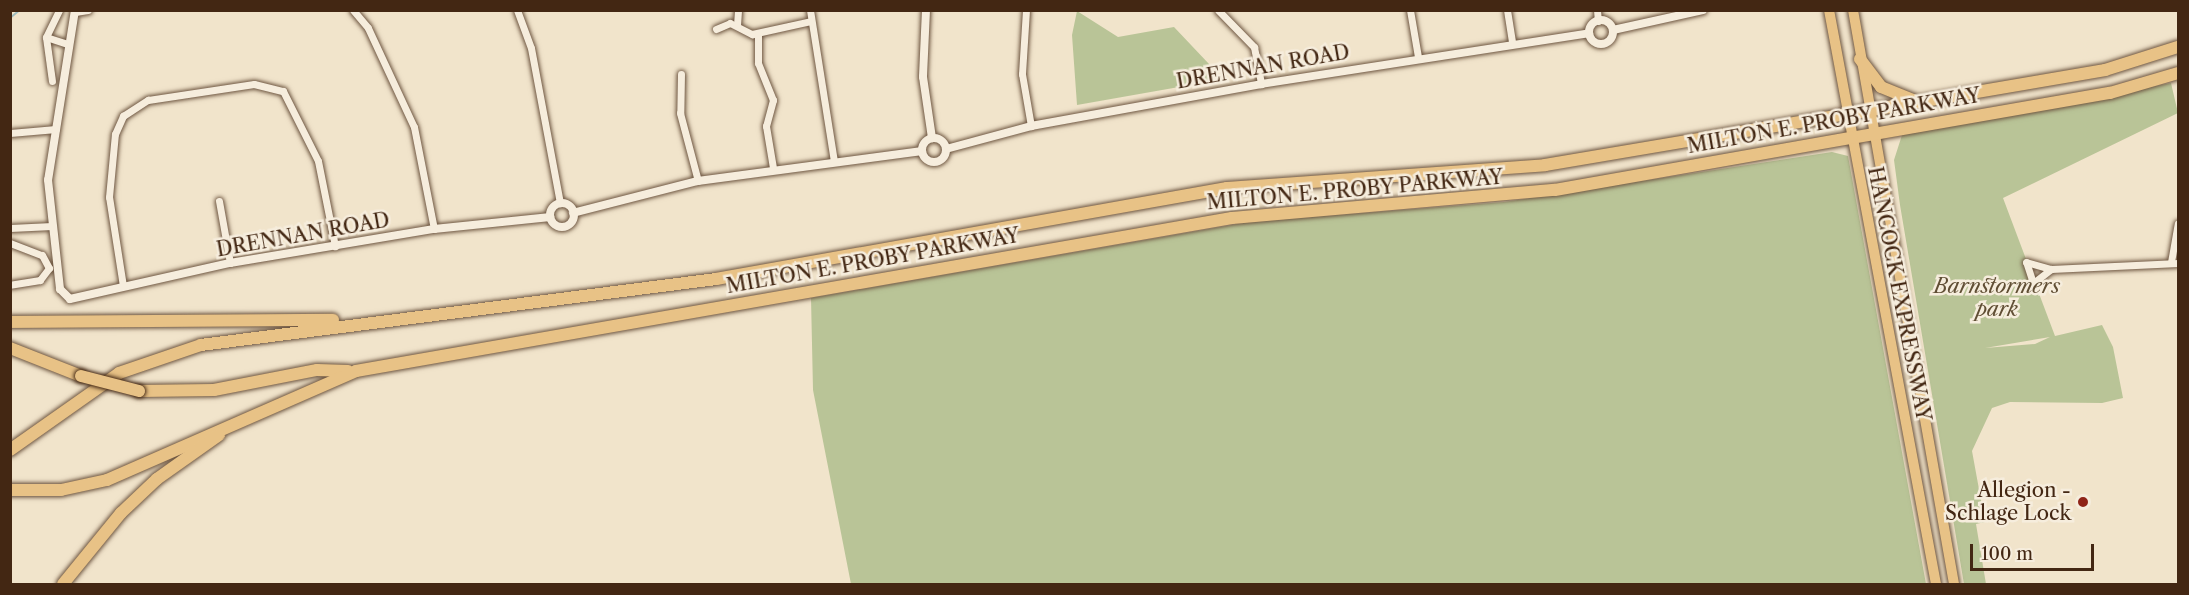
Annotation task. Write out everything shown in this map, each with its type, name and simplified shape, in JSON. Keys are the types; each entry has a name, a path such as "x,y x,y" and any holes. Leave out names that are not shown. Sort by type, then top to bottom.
{"highway":[{"name":"MILTON E. PROBY PARKWAY","path":"394,320 716,279 1237,187 1545,165 2105,70 2178,47"},
{"path":"1860,59 1881,87 1920,102"},
{"name":"MILTON E. PROBY PARKWAY","path":"356,372 1232,218 1555,190 2109,93 2178,73"},
{"path":"10,322 394,320"},
{"path":"10,450 72,401 157,358 242,338 394,320"},
{"path":"10,348 81,376 138,391 214,390 317,370 356,372"},
{"path":"10,490 61,490 133,470 249,414 356,372"},
{"path":"63,585 114,521 157,479 249,414"}],"main road":[{"name":"HANCOCK EXPRESSWAY","path":"1829,10 1936,585"},
{"name":"HANCOCK EXPRESSWAY","path":"1853,10 1954,585"}],"street":[{"path":"52,81 46,37 59,10"},
{"path":"10,228 52,226 48,172 68,44 75,11 88,10"},
{"path":"353,10 368,28 414,127 434,229"},
{"path":"517,10 531,48 560,203 573,213 698,181 773,168 922,151 932,138"},
{"path":"737,25 738,10"},
{"path":"810,10 834,161"},
{"path":"926,10 923,77 932,138 946,149"},
{"path":"1026,10 1022,64 1030,126"},
{"path":"1218,10 1254,47 1262,84"},
{"path":"1410,10 1418,57"},
{"path":"1507,10 1512,43"},
{"path":"1589,33 1598,21 1596,10"},
{"path":"1598,21 1613,30 1702,10"},
{"path":"716,29 737,25 758,33 811,21"},
{"name":"DRENNAN ROAD","path":"922,151 933,161 946,149 1030,126 1418,57 1589,33 1603,44 1613,30"},
{"path":"758,33 758,63 773,100 766,126 773,168"},
{"path":"46,37 68,44"},
{"path":"681,74 680,113 698,181"},
{"path":"123,286 109,197 115,134 123,116 148,100 254,84 283,91 318,161 335,246"},
{"path":"10,133 56,129"},
{"path":"219,201 230,263"},
{"path":"550,217 560,203"},
{"name":"DRENNAN ROAD","path":"52,226 64,296 76,299 123,286 230,263 434,229 550,217 566,226 573,213"},
{"path":"2051,269 2175,263 2178,224"},
{"path":"10,243 42,255 49,268 40,280 10,285"}],"green space":[{"path":"1077,11 1118,37 1174,27 1209,64 1213,81 1077,105 1072,35"},
{"name":"Barnstormers park","path":"2171,83 2178,113 2003,198 2055,336 2102,325 2113,347 2123,398 2102,403 2010,402 1992,408 1972,451 1985,522 1976,524 1986,584 1964,584 1900,205 1894,160 1902,135","holes":["2050,337 2035,344 1985,348"]},
{"path":"1832,152 1848,156 1926,584 851,584 813,390 811,298 1249,222 1504,202"}],"waterway":[{"path":"10,18 20,10"}],"place":[{"name":"Allegion - Schlage Lock","path":"2083,502"}]}
